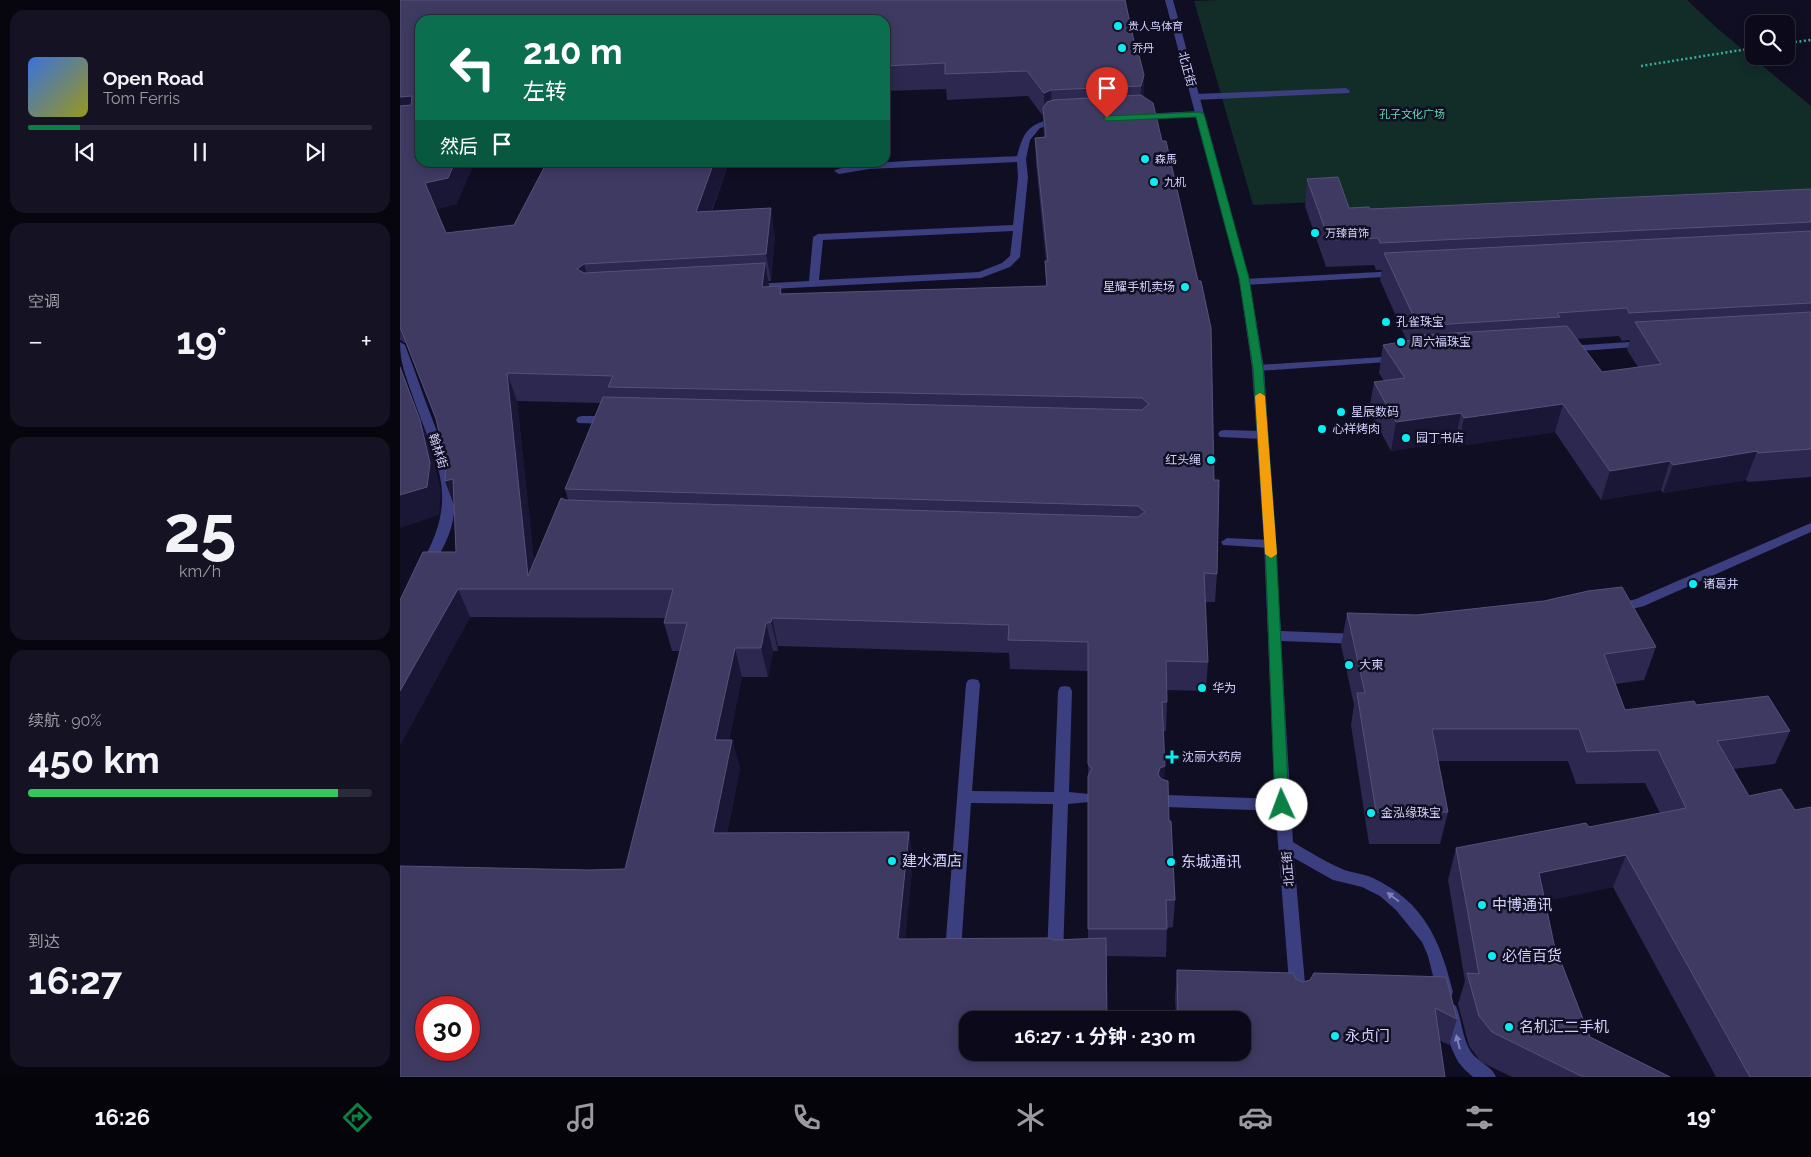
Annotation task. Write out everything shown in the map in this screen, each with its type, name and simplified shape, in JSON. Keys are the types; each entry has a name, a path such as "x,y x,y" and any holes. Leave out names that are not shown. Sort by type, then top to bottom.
{"street":[{"name":"北正街","path":"1169,0 1244,282 1258,368 1270,544 1282,805 1299,1000"},
{"path":"1195,97 1346,91"},
{"path":"1131,117 1200,114"},
{"path":"737,288 982,275 1006,265 1015,257 1023,177 1022,158 1026,140 1037,126 1052,121 1072,120"},
{"path":"890,165 1022,158"},
{"path":"838,171 863,167"},
{"path":"814,284 818,237 1017,228"},
{"path":"1244,282 1404,274"},
{"path":"1555,350 1653,344"},
{"name":"翰林街","path":"400,345 439,448 449,491 450,508 440,543 420,576"},
{"path":"1258,368 1407,359"},
{"path":"582,420 622,421"},
{"path":"1224,434 1263,435"},
{"path":"1601,612 1639,602 1811,527"},
{"path":"1226,542 1270,544"},
{"path":"1275,636 1372,639"},
{"path":"953,951 973,684"},
{"path":"1055,958 1064,691"},
{"path":"965,797 1084,798"},
{"path":"1166,801 1282,805"},
{"path":"1286,846 1338,875 1365,881 1385,891 1402,905 1428,938 1436,956 1460,1051 1475,1070 1488,1077"}],"path":[{"path":"1795,42 1811,40"},
{"path":"1641,66 1745,49"}],"green space":[{"name":"孔子文化广场","path":"1687,0 1745,51 1745,65 1761,65 1811,106 1811,210 1348,231 1337,201 1253,205 1194,1"}],"building":[{"path":"400,0 1125,0 1137,55 1139,55 1144,75 1141,86 1051,90 1044,93 1027,71 945,74 945,63 890,66 890,15 415,15 415,167 453,167 448,178 425,183 446,233 514,225 544,167 712,167 696,212 771,208 766,254 584,264 577,269 584,273 765,263 762,287 781,286 780,294 1047,286 1045,261 1048,261 1035,138 1046,137 1043,108 1047,102 1053,100 1141,95 1153,103 1162,141 1166,141 1198,281 1201,281 1211,328 1214,480 1219,480 1217,574 1204,573 1208,662 1166,661 1167,702 1162,702 1165,766 1160,768 1158,774 1161,779 1168,781 1169,821 1171,821 1175,900 1166,900 1167,929 1088,929 1088,776 1092,769 1088,764 1088,642 1008,640 1009,625 772,618 771,622 766,623 761,648 735,648 715,740 732,740 713,833 909,832 898,939 1048,938 1054,940 1106,938 1107,1011 959,1011 959,1061 1251,1061 1251,1011 1178,1011 1177,970 1293,973 1296,979 1303,982 1310,980 1314,973 1446,977 1457,1019 1435,1008 1445,1077 400,1077 400,866 625,869 687,623 664,623 673,589 458,589 400,691 400,600 423,552 456,552 453,479 445,481 446,462 436,419 400,327 400,106 411,105 412,96 400,97","holes":["507,373 613,376 608,387 1142,398 1149,404 1142,410 603,397 565,489 1138,506 1145,512 1138,517 566,500 561,498 528,576"]},
{"path":"1338,177 1349,208 1369,207 1370,209 1811,189 1811,222 1380,243 1378,238 1329,240 1307,179"},
{"path":"1811,231 1811,303 1629,313 1627,308 1557,313 1560,317 1418,326 1384,253"},
{"path":"1811,312 1811,449 1758,453 1757,451 1673,465 1670,461 1610,471 1563,404 1464,418 1461,413 1396,422 1374,382 1405,378 1383,345 1423,338 1422,335 1567,326 1602,372 1661,364 1635,322"},
{"path":"400,367 420,420 430,463 427,487 400,495"},
{"path":"1622,587 1656,647 1604,654 1625,710 1694,701 1696,705 1768,696 1790,731 1717,741 1749,796 1781,789 1795,810 1811,807 1811,1077 1750,1077 1626,855 1539,873 1554,944 1590,1037 1670,1077 1583,1077 1492,1032 1479,1016 1467,973 1479,974 1456,848 1586,823 1589,827 1686,808 1658,750 1587,752 1579,729 1432,729 1448,812 1376,812 1357,693 1365,693 1347,613 1417,615 1544,601 1588,591"}],"slow traffic":[{"path":"1260,396 1271,554"}],"place":[{"name":"贵人鸟体育","path":"1118,26"},
{"name":"乔丹","path":"1122,48"},
{"name":"森馬","path":"1145,159"},
{"name":"九机","path":"1154,182"},
{"name":"万臻首饰","path":"1315,233"},
{"name":"星耀手机卖场","path":"1185,287"},
{"name":"孔雀珠宝","path":"1386,322"},
{"name":"周六福珠宝","path":"1401,342"},
{"name":"星辰数码","path":"1341,412"},
{"name":"心祥烤肉","path":"1322,429"},
{"name":"园丁书店","path":"1406,438"},
{"name":"红头绳","path":"1211,460"},
{"name":"诸葛井","path":"1693,584"},
{"name":"大東","path":"1349,665"},
{"name":"华为","path":"1202,688"},
{"name":"沈丽大药房","path":"1172,757"},
{"name":"金泓缘珠宝","path":"1371,813"},
{"name":"建水酒店","path":"892,861"},
{"name":"东城通讯","path":"1171,862"},
{"name":"中博通讯","path":"1482,905"},
{"name":"必信百货","path":"1492,956"},
{"name":"名机汇二手机","path":"1509,1027"},
{"name":"永贞门","path":"1335,1036"}],"route":[{"path":"1107,118 1200,114 1244,278 1258,368 1263,435 1275,636 1282,805"}]}
